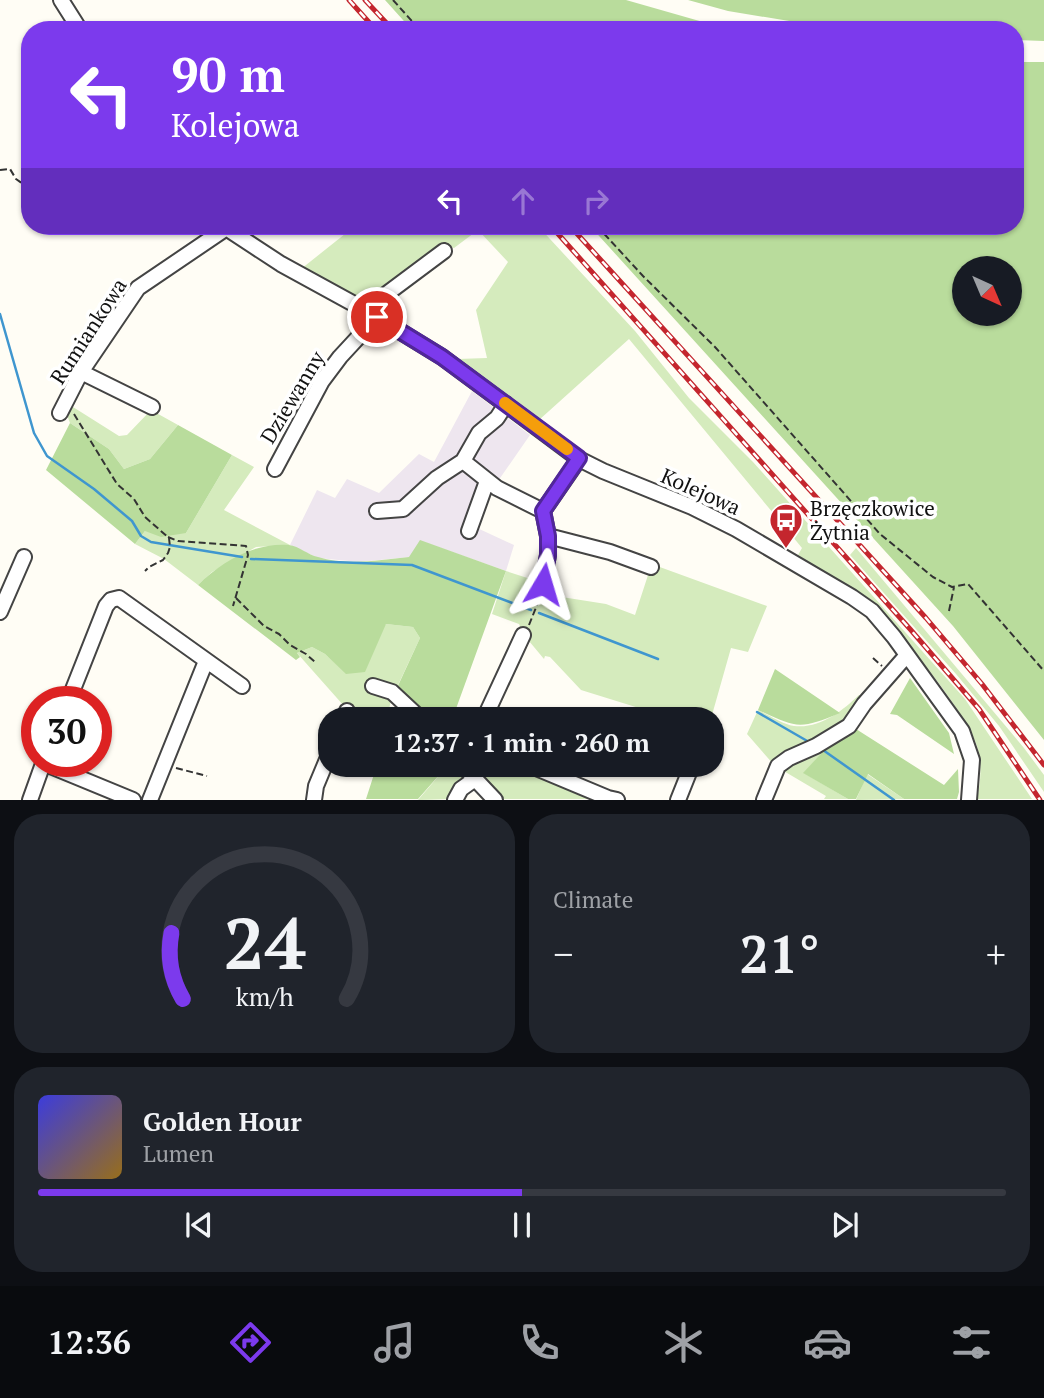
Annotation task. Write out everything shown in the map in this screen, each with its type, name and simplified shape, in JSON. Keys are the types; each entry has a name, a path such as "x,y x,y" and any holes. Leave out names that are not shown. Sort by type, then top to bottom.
{"street":[{"path":"61,0 74,21"},
{"name":"Rumiankowa","path":"64,407 81,372 138,288 213,235"},
{"name":"Kolejowa","path":"236,235 281,264 442,357 579,458 625,481 692,507 781,554 872,611 953,716 964,737 972,760 969,800"},
{"path":"371,314 444,251"},
{"name":"Dziewanny","path":"275,469 322,381 371,314"},
{"path":"81,372 152,407"},
{"path":"377,511 403,509 438,478 463,461 479,433 497,418 506,404"},
{"path":"543,584 548,536 543,511 579,458"},
{"path":"463,461 487,481 543,511"},
{"path":"469,531 487,481"},
{"path":"548,536 610,552 651,567"},
{"path":"0,612 24,556"},
{"path":"75,686 109,602 118,598 123,599 205,664 242,686"},
{"path":"490,707 523,635"},
{"path":"764,800 778,766 841,733 907,655"},
{"path":"150,800 205,664"},
{"path":"373,686 392,692 408,707"},
{"path":"30,800 38,777"},
{"path":"79,777 133,800"},
{"path":"314,800 320,777"},
{"path":"559,777 617,800"},
{"path":"678,800 687,777"},
{"path":"455,800 461,789 475,779 495,800"}],"path":[{"path":"393,0 412,21"},
{"path":"0,170 10,169 21,183"},
{"path":"605,235 715,347 880,534 933,577 954,586 968,584 1044,671"},
{"path":"64,407 117,484 134,499 145,517 166,535 178,541 246,546 248,555 233,606"},
{"path":"166,535 170,546"},
{"path":"145,571 163,560 170,546 178,541"},
{"path":"523,635 531,623 543,584"},
{"path":"948,611 954,586"},
{"path":"236,598 264,626 279,634 315,663"},
{"path":"168,768 179,768 207,776"}],"shaded area":[{"path":"472,391 530,435 489,494 475,527 514,545 506,571 421,541 410,557 359,562 318,558 290,545 317,490 335,498 347,479 379,493 419,454 434,462"}],"green space":[{"path":"385,0 626,0 700,21 404,21"},
{"path":"688,0 1044,0 1044,41 1024,40 1024,21 789,21 728,11"},
{"path":"1024,62 1044,62 1044,740 953,626 598,235 1024,235"},
{"path":"344,235 471,235 454,248 445,245 363,305 301,269"},
{"path":"483,235 546,235 635,331 689,398 753,462 965,699 1032,799 977,799 980,760 977,746 971,731 944,690 908,644 874,607 862,596 798,555 802,548 629,339 539,420 458,359 487,358 476,310 508,262"},
{"path":"73,407 119,436 127,435 151,410 178,425 150,459 124,469 109,449 70,423 67,415"},
{"path":"70,423 109,449 124,469 150,459 178,425 232,455 186,533 161,537 145,531 135,544 46,470"},
{"path":"232,455 254,467 224,510 290,545 256,547 212,572 198,585 164,559 135,544 145,531 186,533"},
{"path":"420,540 506,571 457,707 412,707 396,690 420,638 413,627 386,624 365,672 346,674 325,654 312,647 297,653 300,657 296,660 198,585 239,555 276,545 289,545 314,556 340,561 364,562 409,557"},
{"path":"856,548 1024,748 1044,775 1044,792 999,726 850,555"},
{"path":"657,566 767,606 748,652 731,648 714,707 636,707 581,690 550,657 545,656 544,659 524,635 519,624 492,614 506,571 549,585 549,595 606,604 635,615 650,569"},
{"path":"386,624 413,627 420,638 390,707 345,707 297,653 312,647 325,654 346,673"},
{"path":"775,669 840,713 798,725 758,710"},
{"path":"910,678 949,733 954,754 897,715 890,714"},
{"path":"859,695 864,697 852,718 774,765 747,734 758,710 794,726 813,725 830,718"},
{"path":"856,729 944,785 958,769 957,799 904,799 868,774 856,799 848,799 803,773 830,744"},
{"path":"830,744 804,773 848,799 824,799 826,796 782,770 786,762"},
{"path":"867,774 904,799 856,800"},
{"path":"373,777 437,777 418,799 366,799"},
{"path":"438,777 464,777 449,799 418,800"},
{"path":"484,777 548,777 600,799 501,799 488,786"}],"waterway":[{"path":"0,314 34,433 47,456 94,489 132,521 141,536 151,542 242,557"},
{"path":"251,559 412,565 531,610"},
{"path":"539,613 658,659"},
{"path":"757,712 809,742"},
{"path":"823,750 894,800"}],"railway":[{"path":"349,0 368,21"},
{"path":"365,0 385,21"},
{"path":"559,235 979,709 1040,800"},
{"path":"578,235 926,618 982,684 1044,765"}],"slow traffic":[{"path":"505,403 567,449"}],"place":[{"name":"Brzęczkowice Żytnia","path":"786,550"}],"route":[{"path":"377,317 442,357 579,458 575,468 543,511 548,536 548,555 543,584"}]}
